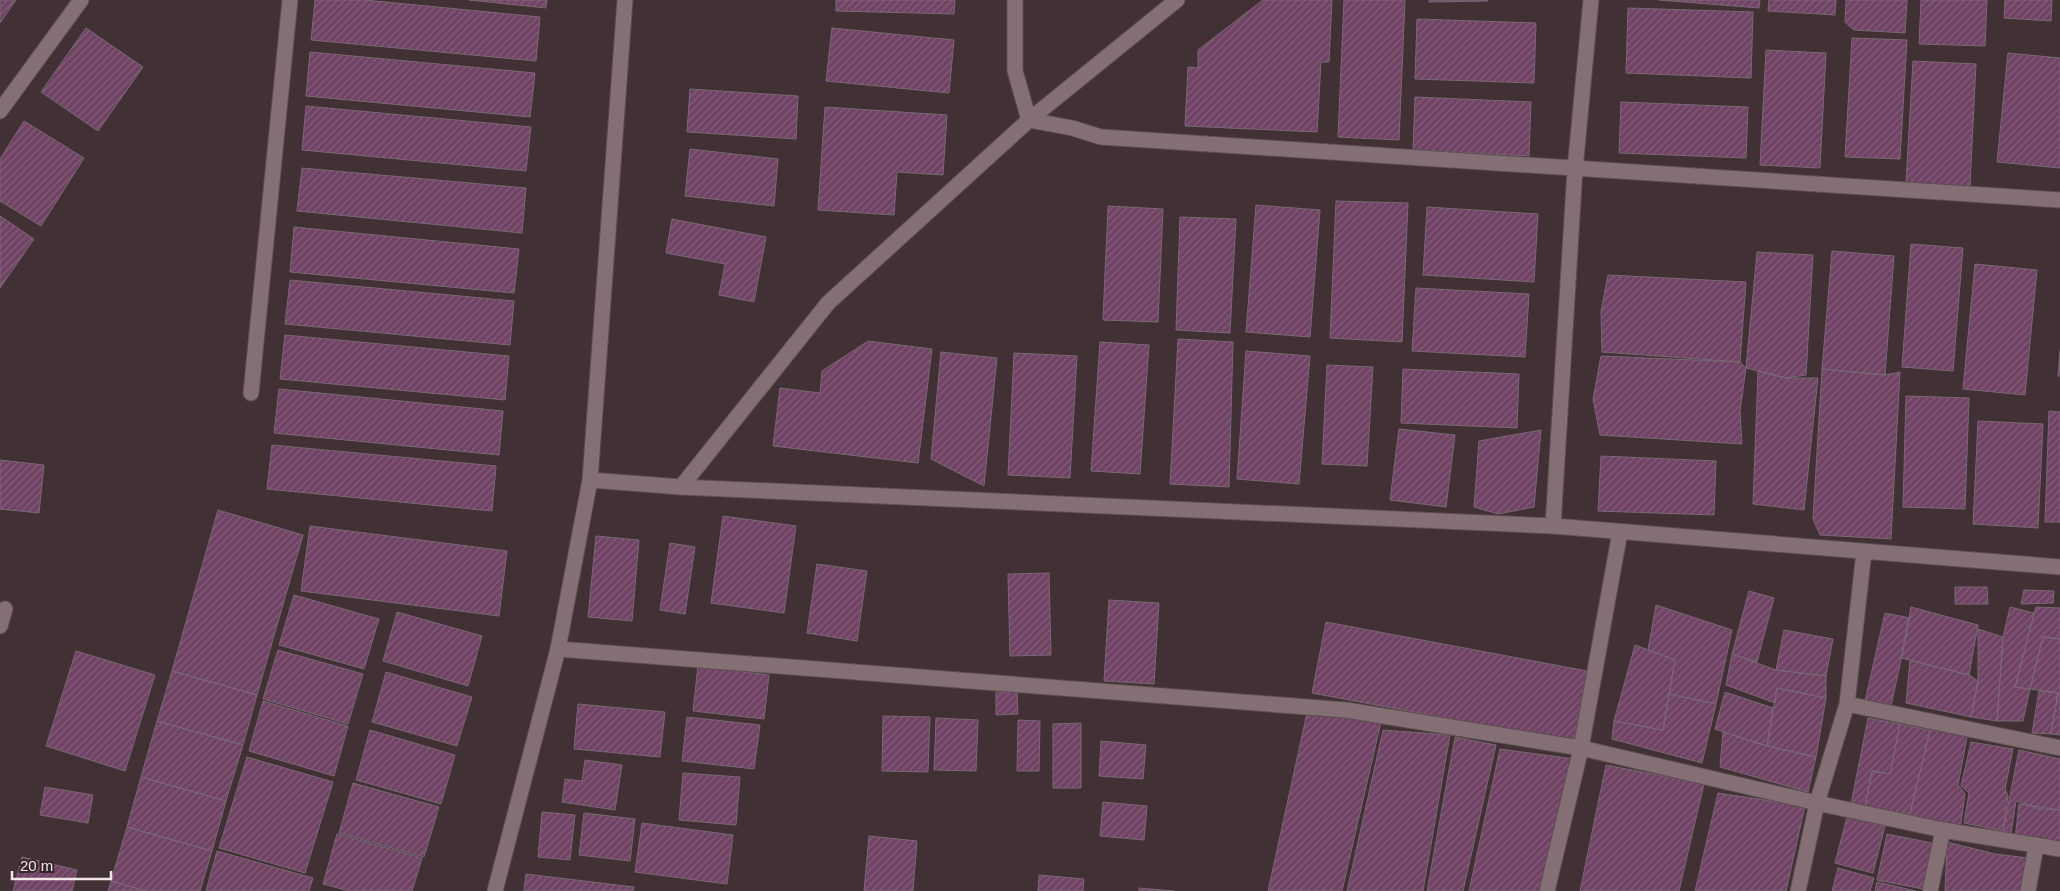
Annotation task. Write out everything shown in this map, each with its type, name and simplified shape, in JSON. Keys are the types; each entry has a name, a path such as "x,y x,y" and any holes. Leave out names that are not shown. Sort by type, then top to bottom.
{"street":[{"path":"0,111 81,0"},
{"path":"251,392 290,0"},
{"path":"495,891 558,649 590,480 625,0"},
{"path":"1015,0 1015,71 1029,120"},
{"path":"681,487 828,302 1029,120 1177,0"},
{"path":"1553,526 1575,169 1591,0"},
{"path":"1029,120 1072,128 1101,137 2060,200"},
{"path":"590,480 681,487 1553,526 2060,567"},
{"path":"1547,891 1581,748 1620,532"},
{"path":"1798,891 1817,804 1847,704 1864,552"},
{"path":"0,626 5,609"},
{"path":"558,649 1346,710 1581,748 1817,804 1943,830 2060,850"},
{"path":"1847,704 2060,748"},
{"path":"1930,891 1943,830"},
{"path":"2028,891 2036,846"}],"building":[{"path":"0,0 16,0 0,23"},
{"path":"315,0 365,0 540,17 536,61 311,40"},
{"path":"469,0 547,0 546,8"},
{"path":"836,0 955,0 954,14 836,11"},
{"path":"1263,0 1332,0 1329,62 1321,62 1317,132 1185,126 1188,67 1198,68 1198,50"},
{"path":"1344,0 1405,0 1399,140 1338,137"},
{"path":"1429,0 1488,0 1488,1 1429,2"},
{"path":"1659,0 1760,0 1759,8"},
{"path":"1769,0 1836,0 1835,15 1768,11"},
{"path":"1846,0 1907,0 1905,33 1854,30 1845,22"},
{"path":"1921,0 1987,0 1985,46 1919,44"},
{"path":"2005,0 2052,0 2051,21 2004,18"},
{"path":"1628,8 1753,12 1751,78 1626,73"},
{"path":"1417,19 1536,23 1534,83 1415,79"},
{"path":"86,28 143,67 98,131 41,92"},
{"path":"832,28 954,40 949,93 826,81"},
{"path":"1852,38 1907,40 1900,159 1845,157"},
{"path":"1766,50 1826,53 1820,168 1760,165"},
{"path":"310,52 535,73 530,117 306,96"},
{"path":"2008,53 2060,58 2060,168 1997,162"},
{"path":"1913,61 1976,64 1970,186 1906,183"},
{"path":"690,89 798,96 796,139 687,132"},
{"path":"1415,97 1531,102 1529,156 1413,150"},
{"path":"1621,102 1748,107 1746,158 1619,153"},
{"path":"306,106 531,127 526,171 302,150"},
{"path":"825,107 947,115 943,175 897,172 894,215 818,210"},
{"path":"24,121 84,158 41,226 0,201 0,159"},
{"path":"690,149 778,159 774,206 685,196"},
{"path":"302,168 526,188 522,233 297,211"},
{"path":"1336,201 1408,203 1402,342 1330,338"},
{"path":"1256,205 1320,210 1310,337 1246,332"},
{"path":"1108,206 1163,209 1158,322 1103,320"},
{"path":"1427,207 1538,214 1534,282 1423,275"},
{"path":"0,216 34,239 0,288"},
{"path":"1180,217 1236,219 1230,333 1176,330"},
{"path":"672,219 766,237 754,302 719,295 725,264 666,253"},
{"path":"294,227 519,249 514,293 290,272"},
{"path":"1911,244 1963,248 1953,371 1902,367"},
{"path":"1832,251 1894,256 1885,375 1822,369"},
{"path":"1757,252 1813,255 1806,375 1786,378 1746,368"},
{"path":"1975,264 2037,270 2025,395 1963,389"},
{"path":"1608,275 1746,282 1740,362 1602,352 1601,311"},
{"path":"290,280 514,301 510,345 285,324"},
{"path":"1416,288 1529,294 1525,357 1412,351"},
{"path":"285,335 509,356 505,400 280,379"},
{"path":"1178,339 1233,342 1229,487 1170,484"},
{"path":"868,341 932,349 918,463 773,446 780,388 820,393 822,371"},
{"path":"1100,342 1149,345 1140,474 1091,471"},
{"path":"2060,350 2060,376 2058,376"},
{"path":"1246,351 1310,356 1299,484 1237,479"},
{"path":"941,352 997,358 984,486 931,459"},
{"path":"1014,353 1077,356 1070,478 1008,475"},
{"path":"1601,356 1740,362 1746,368 1740,411 1742,444 1600,435 1593,399"},
{"path":"1327,365 1373,367 1367,466 1322,464"},
{"path":"1403,369 1519,374 1517,428 1401,423"},
{"path":"1822,369 1885,375 1900,372 1891,539 1820,535 1813,519"},
{"path":"1758,371 1786,378 1818,378 1804,510 1753,504"},
{"path":"279,389 503,411 499,455 274,433"},
{"path":"1906,396 1969,398 1965,509 1903,507"},
{"path":"2049,411 2060,412 2060,522 2045,522"},
{"path":"1978,421 2043,424 2038,528 1973,524"},
{"path":"1399,429 1455,435 1446,507 1390,500"},
{"path":"1541,430 1534,507 1498,514 1474,507 1479,441"},
{"path":"272,445 496,466 492,511 267,489"},
{"path":"1601,456 1716,461 1714,515 1598,511"},
{"path":"0,460 44,465 39,513 0,509"},
{"path":"218,510 303,535 257,695 172,671"},
{"path":"723,516 796,526 784,613 711,603"},
{"path":"310,526 507,551 499,616 301,591"},
{"path":"596,536 639,540 632,621 588,617"},
{"path":"670,543 695,547 685,614 660,610"},
{"path":"817,564 867,571 857,641 807,633"},
{"path":"1049,573 1051,655 1010,656 1008,574"},
{"path":"1955,587 1987,587 1988,604 1955,604"},
{"path":"2024,590 2054,591 2053,603 2021,604"},
{"path":"1749,591 1774,598 1757,662 1732,654"},
{"path":"294,595 379,619 364,669 279,645"},
{"path":"1109,600 1159,603 1154,684 1104,681"},
{"path":"1656,605 1732,630 1716,704 1669,694 1675,660 1648,650"},
{"path":"1911,607 1978,625 1969,675 1901,658"},
{"path":"2010,607 2034,613 2015,687 2030,689 2023,721 1997,721 2003,637"},
{"path":"2036,607 2060,608 2060,639 2043,637 2030,689 2015,687"},
{"path":"397,612 482,636 468,686 383,661"},
{"path":"1885,613 1910,618 1891,706 1865,701"},
{"path":"1326,622 1587,671 1574,742 1312,693"},
{"path":"1978,629 2003,637 1997,721 1971,717 1978,681"},
{"path":"1784,630 1833,639 1826,676 1776,670"},
{"path":"2043,637 2060,639 2060,735 2051,734 2058,693 2030,689"},
{"path":"1635,645 1675,660 1663,730 1614,721"},
{"path":"278,650 363,674 348,724 263,699"},
{"path":"76,651 155,675 125,771 46,746"},
{"path":"1732,654 1776,670 1826,676 1826,698 1777,688 1775,703 1726,685"},
{"path":"1910,660 1969,675 1978,681 1971,717 1906,703"},
{"path":"698,666 769,675 764,719 693,711"},
{"path":"172,671 257,695 243,745 157,721"},
{"path":"386,672 472,697 457,746 372,722"},
{"path":"1777,688 1826,698 1816,757 1767,746"},
{"path":"2039,691 2058,693 2051,734 2032,733"},
{"path":"996,692 1017,692 1018,714 996,715"},
{"path":"1725,692 1773,708 1767,746 1715,729"},
{"path":"1669,694 1716,704 1702,763 1612,739 1614,721 1663,730"},
{"path":"263,701 348,726 334,776 249,751"},
{"path":"578,704 665,712 660,757 574,749"},
{"path":"1307,713 1381,722 1342,891 1268,891"},
{"path":"883,716 930,717 928,772 882,771"},
{"path":"687,717 760,725 754,769 682,761"},
{"path":"936,718 978,720 976,771 934,770"},
{"path":"1868,718 1900,724 1890,774 1872,771 1865,807 1851,804"},
{"path":"1018,720 1040,721 1039,771 1017,771"},
{"path":"157,721 243,745 226,801 141,777"},
{"path":"1081,723 1081,788 1053,788 1053,724"},
{"path":"1900,724 1930,730 1910,814 1865,807 1872,771 1890,774"},
{"path":"1931,726 1967,737 1958,785 1965,794 1960,829 1910,814"},
{"path":"370,730 455,755 441,804 356,780"},
{"path":"1383,730 1450,735 1423,891 1347,891"},
{"path":"1723,732 1767,746 1816,757 1808,792 1720,767"},
{"path":"1455,737 1496,745 1463,891 1427,891"},
{"path":"1101,741 1146,745 1143,779 1099,776"},
{"path":"1971,742 2013,749 2005,789 2008,796 2003,831 1964,823 1969,793 1961,786"},
{"path":"1500,749 1574,759 1541,891 1469,891"},
{"path":"2019,750 2060,759 2060,810 2040,809 2016,801 2011,833 2003,831"},
{"path":"247,757 333,782 305,873 219,848"},
{"path":"585,760 622,765 615,810 562,802 565,779 582,781"},
{"path":"1606,765 1704,784 1679,891 1580,891"},
{"path":"683,773 740,777 736,825 679,820"},
{"path":"141,777 226,801 212,851 127,827"},
{"path":"353,783 439,807 424,857 339,833"},
{"path":"45,787 93,795 88,823 40,815"},
{"path":"1718,793 1805,806 1786,891 1695,891"},
{"path":"1103,802 1147,806 1144,840 1100,836"},
{"path":"2019,804 2060,810 2060,845 2015,839"},
{"path":"542,812 575,815 570,860 538,857"},
{"path":"584,813 635,819 630,861 579,855"},
{"path":"1847,817 1885,826 1873,873 1835,863"},
{"path":"642,823 733,835 727,884 635,872"},
{"path":"127,827 212,851 200,891 146,891 111,881"},
{"path":"337,834 422,858 412,891 349,891 323,884"},
{"path":"1887,834 1937,844 1928,890 1877,880"},
{"path":"869,836 917,841 913,891 864,891"},
{"path":"1947,842 1995,854 2028,858 2022,891 1945,891"},
{"path":"217,851 313,878 309,891 206,891"},
{"path":"22,857 77,870 72,891 13,891"},
{"path":"1838,868 1874,878 1870,891 1832,891"},
{"path":"526,874 634,887 633,891 524,891"},
{"path":"1039,875 1084,879 1083,891 1038,891"},
{"path":"111,881 146,891 108,891"},
{"path":"1877,882 1916,891 1875,891"},
{"path":"1139,888 1174,891 1139,891"}]}
